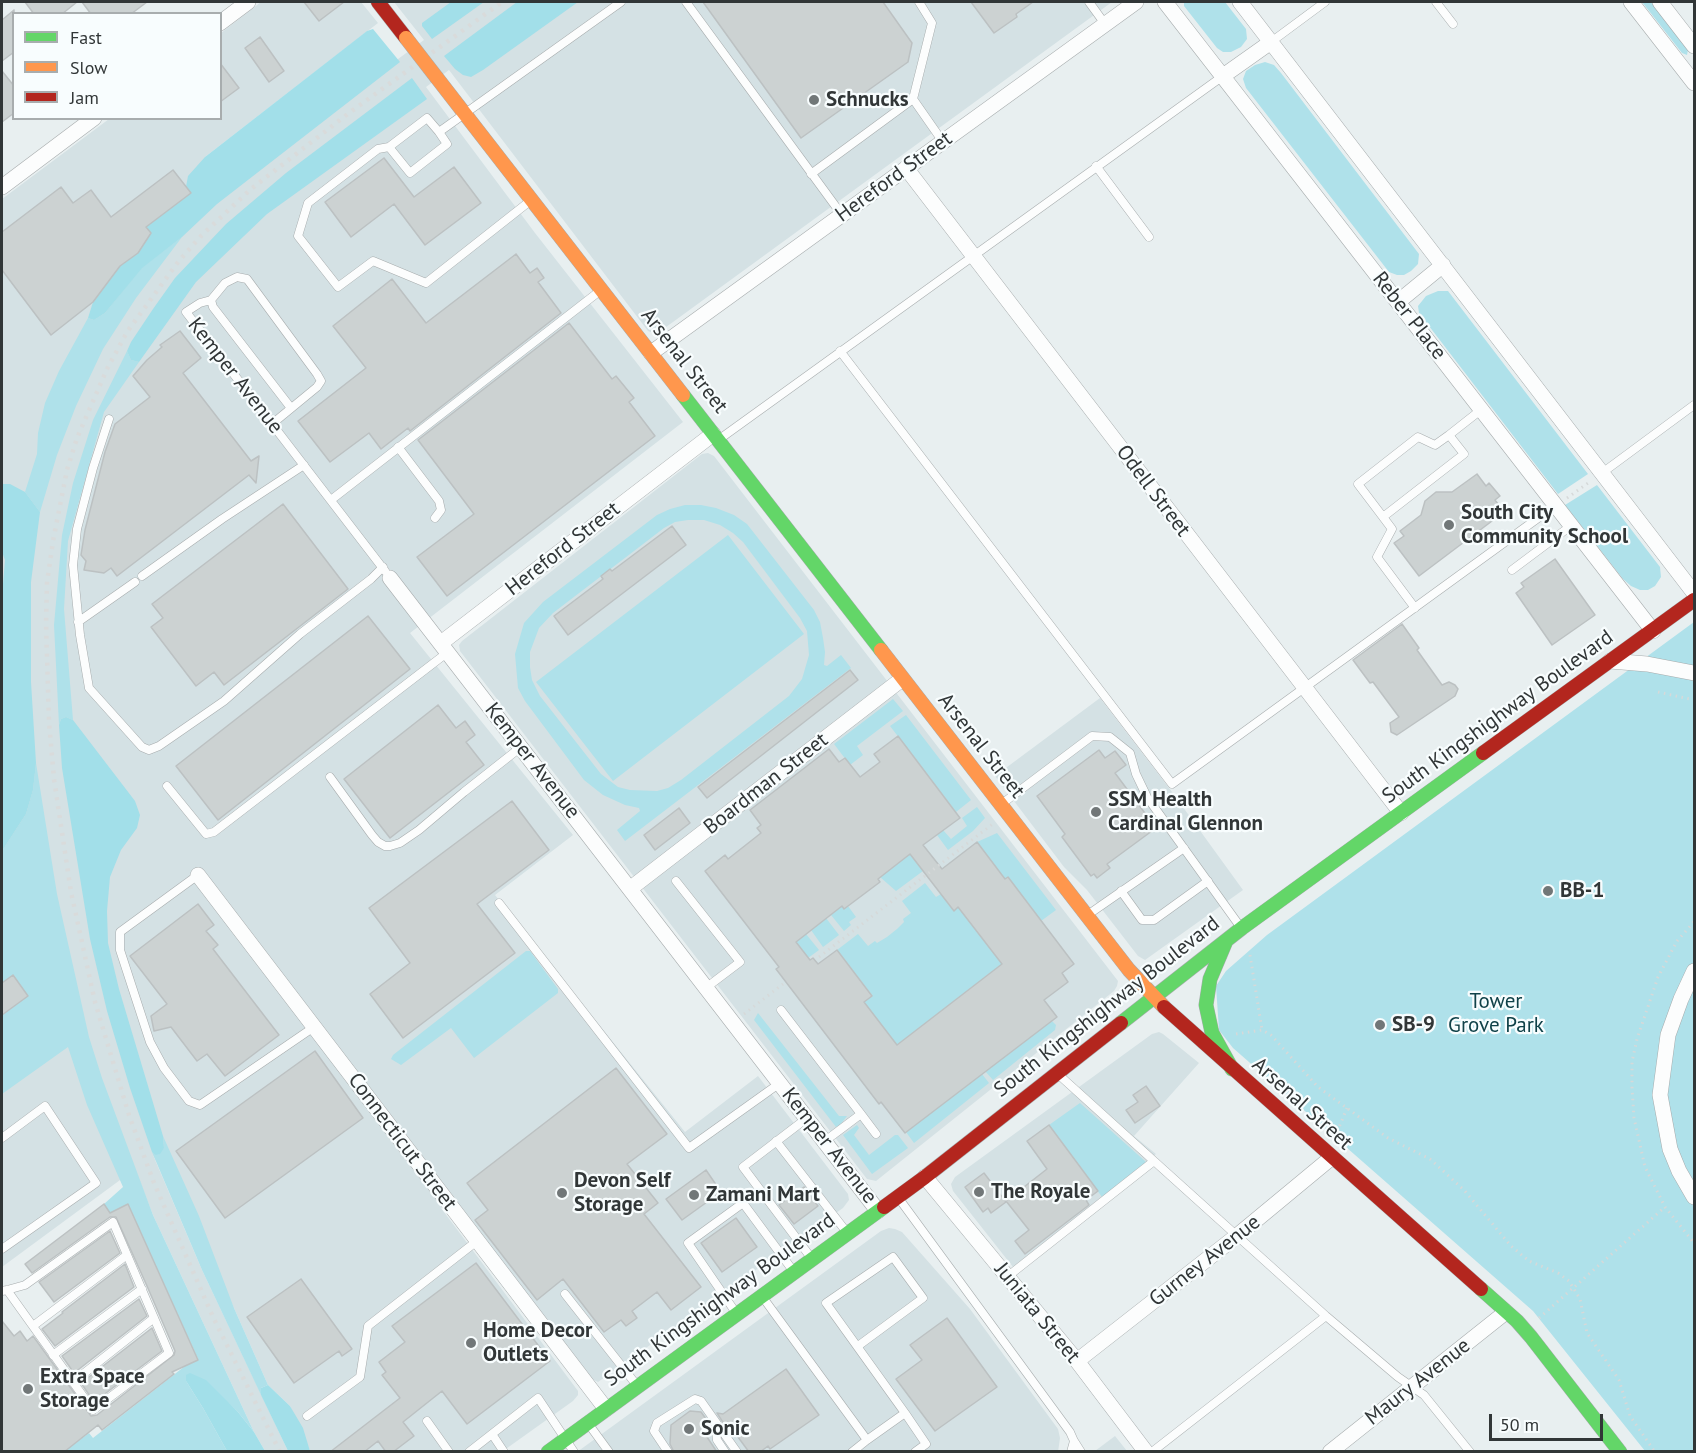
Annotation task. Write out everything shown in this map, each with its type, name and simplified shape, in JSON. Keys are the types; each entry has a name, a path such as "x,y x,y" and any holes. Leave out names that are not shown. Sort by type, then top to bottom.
{"main road":[{"name":"Arsenal Street","path":"378,2 1086,916 1153,997 1506,1312 1531,1337 1620,1452"},
{"name":"South Kingshighway Boulevard","path":"548,1452 925,1176 1227,939 1695,600"},
{"path":"1227,939 1210,979 1206,1005 1212,1033 1232,1069"}],"street":[{"path":"222,22 248,2"},
{"name":"Hereford Street","path":"651,353 1136,2"},
{"name":"Reber Place","path":"1166,2 1653,631"},
{"path":"1240,2 1695,593"},
{"path":"1631,2 1690,67 1695,83"},
{"path":"1660,2 1695,46"},
{"path":"1223,76 1270,42"},
{"path":"2,187 91,120"},
{"name":"Odell Street","path":"906,168 1401,813"},
{"path":"1398,302 1443,265"},
{"name":"Hereford Street","path":"444,647 716,437"},
{"name":"Kemper Avenue","path":"387,573 878,1211"},
{"path":"1610,661 1647,664 1695,673"},
{"name":"Boardman Street","path":"631,888 902,679"},
{"name":"Connecticut Street","path":"198,875 606,1409"},
{"path":"1695,971 1681,999 1668,1035 1660,1095 1670,1149 1679,1171 1695,1197"},
{"name":"Gurney Avenue","path":"1077,1361 1238,1235 1331,1158"},
{"name":"Juniata Street","path":"925,1176 1077,1361 1146,1452"},
{"name":"Maury Avenue","path":"1330,1452 1506,1312"}],"lane":[{"path":"439,132 621,2"},
{"path":"686,2 842,215"},
{"path":"812,174 914,99 932,23 919,2"},
{"path":"1089,2 1105,24"},
{"path":"1270,42 1325,2"},
{"path":"1436,2 1453,24"},
{"path":"716,437 840,351 1223,76"},
{"path":"914,99 943,142"},
{"path":"389,147 410,173 447,144 427,118 389,147 378,149 308,203 298,236 338,287 373,261 426,283 532,199"},
{"path":"1096,166 1149,237"},
{"path":"272,424 317,387 321,381 247,279 237,277 225,283 211,300 213,307 291,408"},
{"path":"331,500 602,290"},
{"name":"Kemper Avenue","path":"211,300 200,303 186,312 387,573"},
{"path":"840,351 1172,784 1556,505"},
{"path":"1602,473 1695,405"},
{"path":"1415,608 1377,557 1392,529 1358,484 1418,437 1435,445 1482,409"},
{"path":"109,419 77,529 72,565 78,622 89,688 142,747 149,750 159,746 224,701 300,634 387,573"},
{"path":"1383,517 1464,454 1449,435"},
{"path":"398,447 440,501 441,510 435,518"},
{"path":"142,576 222,519 304,465"},
{"path":"1512,570 1572,525"},
{"path":"78,622 135,582"},
{"path":"167,786 206,834 214,832 444,647"},
{"path":"1000,805 1092,736 1110,737 1130,753 1136,774 1147,797 1242,928"},
{"path":"330,777 372,836 385,846 390,846 400,843 420,830 521,747"},
{"path":"1086,916 1184,848"},
{"path":"198,875 120,932 120,950 150,1042 164,1068 189,1101 200,1105 314,1027"},
{"path":"676,881 740,962 707,987"},
{"path":"1121,891 1142,920 1154,920 1208,881"},
{"path":"499,903 689,1148 780,1083"},
{"path":"780,1010 876,1134"},
{"path":"1056,1073 1326,1316 1429,1400 1470,1452"},
{"path":"2,1138 45,1106 96,1183 2,1249"},
{"path":"825,1141 861,1114"},
{"path":"807,1118 742,1167 812,1259"},
{"path":"776,1141 847,1233"},
{"path":"1007,1277 1154,1161"},
{"path":"897,1197 1070,1432 1081,1452"},
{"path":"737,1314 688,1243 715,1223 743,1203 794,1272"},
{"path":"113,1222 127,1255 170,1353 93,1410 33,1326 4,1290 25,1285 113,1222"},
{"path":"307,1416 360,1377 368,1326 477,1241"},
{"path":"33,1326 127,1255"},
{"path":"858,1346 923,1298 893,1257 826,1303 926,1443 915,1452"},
{"path":"53,1355 142,1288"},
{"path":"565,1294 638,1386"},
{"path":"762,1296 867,1440"},
{"path":"1152,1452 1326,1316"},
{"path":"73,1382 154,1318"},
{"path":"469,1452 538,1398 574,1452"},
{"path":"668,1452 654,1431 657,1423 695,1399 701,1401 737,1452"},
{"path":"852,1452 905,1413"},
{"path":"427,1421 449,1452"},
{"path":"715,1421 717,1440 725,1452"},
{"path":"588,1423 609,1452"},
{"path":"492,1434 504,1452"},
{"path":"1071,1452 1074,1442"}],"path":[{"path":"1556,505 1602,473"},
{"path":"1658,692 1695,700"},
{"path":"819,957 993,824"},
{"path":"1250,956 1262,1030"},
{"path":"733,1022 783,984"},
{"path":"1234,1035 1262,1030 1276,1039 1313,1083 1388,1138 1430,1159 1464,1190 1511,1246 1529,1261 1558,1273 1574,1287 1580,1299 1587,1333 1619,1380 1630,1416 1655,1452"},
{"path":"1335,1137 1347,1108"},
{"path":"1539,1318 1665,1207"}],"shaded area":[{"path":"261,2 361,2 378,23 205,157 398,59 424,40 394,2 1112,2 662,330 653,333 648,331 449,70 426,87 535,233 683,422 410,633 573,835 495,895 685,1132 758,1076 848,1194 849,1200 843,1208 598,1382 592,1379 453,1198 441,1208 578,1391 573,1401 503,1451 310,1451 290,1406 268,1385 234,1308 153,1155 202,1270 288,1451 265,1451 254,1432 153,1215 135,1169 2,1267 2,199 108,120 222,120 222,32"},
{"path":"451,2 484,2 432,39 422,23"},
{"path":"517,2 578,2 471,77 455,69 444,56"},
{"path":"373,29 400,62 217,204 182,237 142,268 105,313 94,320 88,318 93,302 120,266 138,253 151,233 146,227 190,193 186,187 188,176 205,157 367,31"},
{"path":"412,78 427,99 267,214 196,282 139,362 131,360 127,351 153,309 175,278 226,224 286,173"},
{"path":"708,453 714,456 1118,981 1114,991 876,1181 867,1179 460,651 459,645 462,641 702,454"},
{"path":"2,484 10,484 25,492 40,512 31,582 31,682 36,763 33,790 26,814 2,851 2,596 5,560 2,552"},
{"path":"1100,698 1243,890 1145,960 1138,956 1087,890 1064,867 995,776"},
{"path":"66,717 73,720 135,801 140,815 137,828 121,850 110,877 107,911 108,943 119,989 163,1136 164,1148 160,1154 155,1155 152,1152 130,1088 107,1011 90,939 62,768 59,725 61,719"},
{"path":"1159,1032 1199,1063 1134,1136 1156,1154 1013,1267 953,1191 951,1184 955,1177 1152,1034"},
{"path":"889,1228 902,1232 970,1309 1058,1429 1060,1438 1058,1452 577,1452 881,1231"},
{"path":"190,1373 206,1380 238,1412 265,1451 227,1451 186,1381 186,1375"},
{"path":"268,1385 290,1406 303,1428 310,1451 288,1451 261,1395 261,1388"},
{"path":"1115,1436 1127,1451 1095,1451"}],"green space":[{"path":"1184,2 1225,2 1246,29 1247,39 1241,47 1231,52 1223,52 1217,48 1184,6"},
{"path":"1642,2 1651,2 1688,50 1687,55 1682,53"},
{"path":"1265,62 1274,65 1281,73 1419,254 1418,264 1411,271 1404,275 1389,272 1246,88 1243,79 1246,71"},
{"path":"182,237 136,298 103,349 76,406 57,455 40,512 25,492 37,454 38,433 45,403 59,371 88,318 94,320 105,313 141,268"},
{"path":"1438,291 1448,291 1588,474 1558,494 1419,313 1418,306 1426,296"},
{"path":"127,351 131,360 139,362 104,412 68,541 64,609 73,720 66,717 61,719 59,725 54,625 62,535 73,483 93,420"},
{"path":"1597,485 1660,567 1661,577 1655,586 1648,590 1640,590 1623,579 1565,505"},
{"path":"685,505 701,505 734,515 747,524 814,610 820,622 823,638 824,665 827,666 841,655 851,668 625,841 617,830 640,811 639,808 625,805 603,795 584,780 525,701 518,688 515,654 524,623 543,602 657,515","holes":["704,520 720,525 743,542 800,618 807,631 809,655 802,679 789,696 668,788 657,791 618,787 601,774 540,696 532,680 530,652 539,628 553,613 664,528 675,522"]},
{"path":"728,535 804,634 613,781 536,682"},
{"name":"Tower Grove Park","path":"1694,622 1694,1451 1645,1451 1533,1311 1233,1048 1219,1030 1216,986 1226,971 1267,935"},
{"path":"893,699 903,711 857,746 863,755 850,765 834,744"},
{"path":"906,715 971,800 956,812 890,726"},
{"path":"36,763 57,894 89,1037 102,1078 153,1215 254,1432 224,1399 186,1381 227,1451 64,1451 89,1433 93,1438 185,1366 198,1359 128,1205 110,1213 104,1204 123,1187 87,1105 68,1047 2,1094 2,1015 28,996 13,975 2,983 2,851 26,814 33,790"},
{"path":"977,807 985,818 973,831 948,850 937,835 943,830 951,839 967,826 962,818"},
{"path":"997,833 1056,910 1041,921 1008,877 1005,879 977,842"},
{"path":"910,854 923,871 896,891 880,877"},
{"path":"925,883 936,897 941,894 954,910 958,907 1002,964 897,1045 864,1002 872,995 837,950 858,934 868,946 887,937 911,913 902,901"},
{"path":"842,906 844,909 848,906 856,917 849,922 851,925 844,931 831,915"},
{"path":"826,918 839,935 823,947 811,930"},
{"path":"806,934 819,950 808,958 794,943"},
{"path":"526,951 530,951 558,989 558,993 474,1058 451,1028 401,1065 391,1059 393,1055"},
{"path":"758,1013 839,1116 847,1116 840,1125 836,1127 754,1020"},
{"path":"1052,1021 1056,1025 1055,1030 993,1080 985,1071"},
{"path":"982,1074 989,1083 914,1143 906,1132"},
{"path":"1080,1103 1146,1162 1102,1197 1049,1125"},
{"path":"857,1125 859,1128 854,1135 869,1155 895,1135 898,1135 908,1148 872,1174 843,1135"},
{"path":"163,1136 199,1216 234,1308 268,1385 261,1388 261,1395 202,1270 152,1152 155,1155 164,1148"}],"building":[{"path":"25,2 77,2 64,12 32,12"},
{"path":"82,2 147,2 134,12 90,12"},
{"path":"304,2 344,2 319,21"},
{"name":"Schnucks","path":"703,2 883,2 912,43 908,62 801,138"},
{"path":"971,2 1033,2 994,33"},
{"path":"14,10 12,12 12,54 2,61 2,20"},
{"path":"260,37 284,71 269,82 245,48"},
{"path":"222,66 239,88 222,101"},
{"path":"2,71 12,84 12,114 2,122"},
{"path":"384,158 414,197 454,167 481,203 425,245 394,204 351,237 325,202"},
{"path":"173,170 191,193 146,227 151,233 138,253 120,266 93,302 51,335 2,270 2,232 61,187 73,203 91,190 111,217"},
{"path":"516,254 530,273 537,268 544,278 538,282 561,313 410,431 408,428 381,449 369,433 330,462 298,421 366,368 333,326 392,279 426,323"},
{"path":"569,323 612,379 616,376 634,398 629,402 655,436 447,596 417,557 474,514 418,440"},
{"path":"180,331 201,358 183,373 251,461 259,456 256,483 249,475 117,576 111,568 104,573 84,570 86,561 81,555 85,530 105,452 115,424 150,397 133,376 162,347 160,345"},
{"path":"1477,474 1486,486 1489,483 1500,496 1495,500 1504,512 1419,576 1394,543 1404,536 1400,531 1421,515 1425,501 1436,492 1452,492"},
{"path":"283,504 348,589 224,685 214,672 196,686 151,627 163,618 152,604"},
{"path":"672,526 686,545 568,635 554,616 603,579 601,576 610,569 612,571"},
{"path":"1555,559 1595,615 1552,645 1516,593 1524,587 1521,583"},
{"path":"368,616 410,669 218,820 176,766"},
{"path":"1402,624 1442,685 1449,682 1458,689 1455,696 1397,735 1391,732 1390,723 1399,717 1353,660"},
{"path":"850,670 858,680 707,798 698,787"},
{"path":"438,705 456,728 465,721 475,735 466,742 484,765 390,838 344,779"},
{"path":"898,736 960,818 923,845 942,869 977,842 1005,879 1008,877 1074,964 1062,973 1068,982 1044,1000 1057,1017 905,1133 881,1102 879,1104 776,969 779,967 705,871 725,855 728,859 761,833 757,828 761,825 750,810 829,749 839,762 845,758 860,777 880,762 874,754","holes":["910,854 954,911 958,907 1002,964 897,1045 864,1002 872,996 837,950 818,964 813,958 810,960 796,942 842,906 844,909 880,882 878,879"]},
{"name":"SSM Health Cardinal Glennon","path":"1099,750 1105,758 1115,751 1126,765 1115,773 1156,828 1107,864 1110,868 1097,878 1094,874 1091,876 1062,837 1065,834 1037,796"},
{"path":"512,801 549,850 477,904 515,953 403,1038 370,994 410,963 369,908"},
{"path":"679,808 690,823 655,850 644,835"},
{"path":"198,904 214,925 206,931 218,945 213,949 279,1035 225,1076 207,1054 197,1061 171,1027 154,1031 151,1016 167,1004 130,956"},
{"path":"13,975 28,996 2,1015 2,983"},
{"path":"315,1051 363,1118 225,1218 176,1151"},
{"name":"Devon Self Storage","path":"616,1068 667,1134 627,1164 658,1203 644,1214 701,1287 671,1310 657,1292 632,1311 637,1318 626,1326 621,1320 604,1332 563,1279 537,1300 475,1220 488,1210 467,1183"},
{"path":"1146,1086 1160,1106 1135,1123 1126,1110 1138,1102 1133,1095"},
{"path":"1049,1125 1098,1191 1086,1200 1089,1205 1025,1254 1015,1241 1029,1230 1006,1201 1047,1169 1027,1141"},
{"name":"Zamani Mart","path":"706,1170 721,1192 682,1220 666,1199"},
{"path":"984,1173 1006,1202 991,1213 988,1208 983,1212 965,1187"},
{"path":"804,1187 818,1206 794,1224 779,1205"},
{"path":"104,1204 110,1213 128,1204 198,1360 172,1372 174,1374 102,1430 98,1425 64,1452 2,1452 2,1321 14,1336 20,1331 27,1341 33,1336 91,1416 97,1415 174,1355 175,1351 116,1217 110,1217 32,1273 25,1264"},
{"path":"736,1218 757,1247 722,1272 701,1243"},
{"path":"110,1231 120,1253 54,1302 39,1282"},
{"name":"Home Decor Outlets","path":"476,1263 550,1361 467,1424 442,1391 403,1422 414,1436 393,1452 386,1452 378,1441 364,1452 330,1452 400,1398 382,1375 386,1372 379,1362 405,1342 392,1326"},
{"path":"125,1264 134,1287 55,1346 42,1329"},
{"path":"301,1279 352,1349 342,1356 339,1351 294,1383 247,1317"},
{"path":"139,1299 147,1316 74,1373 62,1356"},
{"path":"947,1318 997,1387 935,1431 896,1379 922,1360 910,1345"},
{"path":"152,1328 162,1351 94,1402 81,1383"},
{"path":"786,1369 819,1415 770,1449 768,1446 760,1452 749,1452 727,1422 724,1424 717,1413 723,1414"},
{"name":"Sonic","path":"690,1411 701,1412 709,1423 710,1434 707,1437 717,1452 674,1452 670,1444 671,1425"}],"railway":[{"path":"280,1452 213,1317 154,1183 129,1115 95,1002 71,892 54,779 49,722 46,624 47,583 53,541 67,470 77,438 107,369 127,332 178,262 201,236 251,189 349,113 502,2"}],"traffic: fast":[{"path":"683,395 881,650"},
{"path":"1121,1023 1242,928 1483,753"},
{"path":"1226,941 1210,979 1206,1005 1212,1033 1232,1069"},
{"path":"548,1452 884,1207"},
{"path":"1481,1289 1517,1321 1531,1337 1620,1452"}],"traffic: slow":[{"path":"406,38 437,78"},
{"path":"437,78 683,395"},
{"path":"881,650 1129,970 1164,1007"}],"traffic: jam":[{"path":"378,2 406,38"},
{"path":"1483,753 1694,600"},
{"path":"1164,1007 1481,1289"},
{"path":"884,1207 1121,1023"}],"place":[{"name":"Schnucks","path":"814,100"},
{"name":"South City Community School","path":"1449,525"},
{"name":"SSM Health Cardinal Glennon","path":"1096,812"},
{"name":"BB-1","path":"1548,891"},
{"name":"SB-9","path":"1380,1025"},
{"name":"The Royale","path":"979,1192"},
{"name":"Devon Self Storage","path":"562,1193"},
{"name":"Zamani Mart","path":"694,1195"},
{"name":"Home Decor Outlets","path":"471,1343"},
{"name":"Extra Space Storage","path":"28,1389"},
{"name":"Sonic","path":"689,1429"}]}
